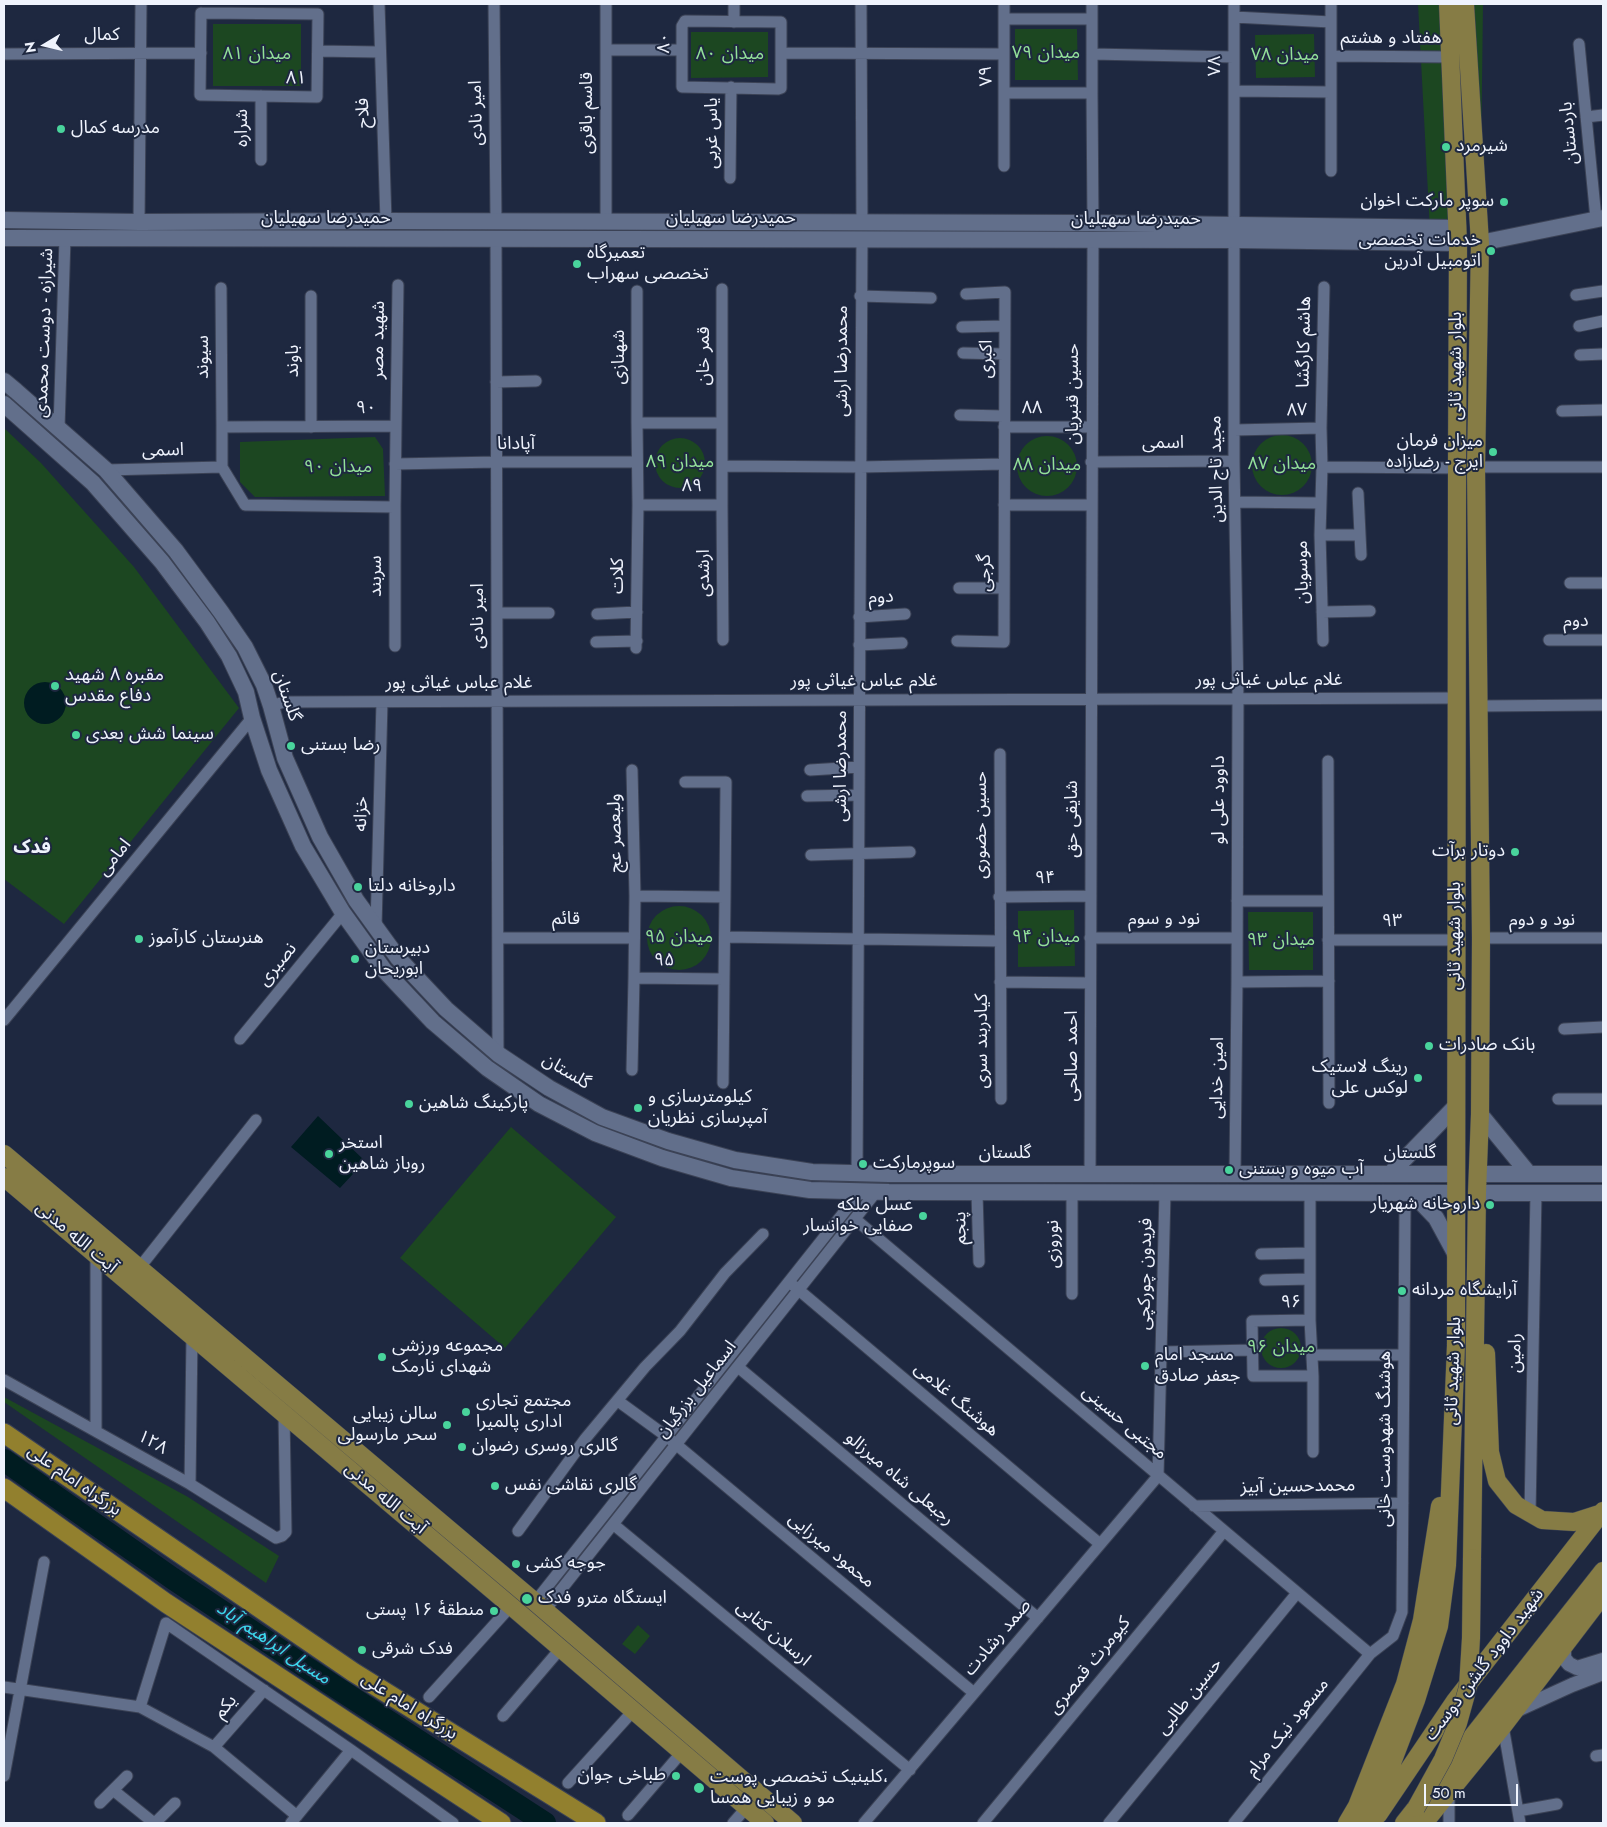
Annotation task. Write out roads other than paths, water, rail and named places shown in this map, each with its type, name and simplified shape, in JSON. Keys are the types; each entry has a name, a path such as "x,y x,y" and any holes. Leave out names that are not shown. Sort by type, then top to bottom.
{"highway":[{"name":"بزرگراه امام علی","path":"4,1432 353,1672 596,1823"},
{"path":"4,1488 166,1603 501,1823"}],"main road":[{"name":"بلوار شهید ثانی","path":"1364,1823 1387,1776 1416,1700 1439,1626 1447,1565 1456,1345 1458,235 1448,4"},
{"name":"بلوار شهید ثانی","path":"1420,1816 1458,1723 1468,1687 1472,1638 1481,938 1476,467 1479,235 1465,4"},
{"path":"1458,235 1479,235 1599,218"},
{"name":"حمیدرضا سهیلیان","path":"4,220 66,221 139,230 386,239 496,239 606,231 862,231 1093,223 1234,232 1458,235"},
{"path":"65,238 66,221"},
{"name":"حمیدرضا سهیلیان","path":"4,238 65,238 139,230 386,221 496,221 606,231"},
{"path":"386,221 386,239"},
{"path":"496,221 496,239"},
{"path":"1093,223 1093,240"},
{"name":"حمیدرضا سهیلیان","path":"862,231 1093,240 1234,232"},
{"name":"گلستان","path":"4,382 106,470 176,551 245,647 264,685 285,758 320,837 356,900 398,958 446,1009 498,1054 549,1088 602,1116 668,1141 735,1160 812,1172 1456,1174"},
{"name":"گلستان","path":"4,404 93,483 162,562 229,656 246,692 252,718 269,770 304,846 343,913 384,970 433,1022 487,1068 547,1108 595,1133 662,1158 731,1178 810,1190 868,1192 1456,1193"},
{"path":"1457,698 1479,706"},
{"path":"252,718 271,706"},
{"path":"1390,1174 1456,1106"},
{"path":"1480,1114 1528,1174"},
{"path":"4,1154 540,1606 793,1823"},
{"path":"857,1173 868,1192"},
{"path":"1456,1174 1603,1174"},
{"name":"آیت الله مدنی","path":"4,1177 523,1615 765,1823"},
{"path":"1412,1193 1436,1218 1456,1255"},
{"path":"1456,1193 1603,1193"},
{"path":"1476,1268 1485,1336 1490,1452 1497,1481 1516,1506 1542,1520 1574,1522 1602,1512"},
{"path":"1347,1823 1357,1806 1405,1684 1422,1620 1453,1416"},
{"name":"شهید داوود گلشن دوست","path":"1372,1823 1455,1701 1602,1512"},
{"name":"شهید داوود گلشن دوست","path":"1404,1823 1420,1816 1559,1627 1603,1571"},
{"path":"1420,1816 1449,1792 1564,1648 1603,1595"},
{"path":"523,1615 540,1606"},
{"path":"634,1710 646,1696"}],"street":[{"path":"139,230 141,4"},
{"name":"فلاح","path":"379,4 386,221"},
{"name":"امیر نادی","path":"494,4 496,221"},
{"name":"قاسم باقری","path":"606,4 606,231"},
{"path":"734,4 734,22"},
{"name":"محمدرضا ارشی","path":"857,1173 860,296 862,231 861,4"},
{"name":"۷۹","path":"1004,4 1004,93 1092,93"},
{"path":"1092,4 1093,223"},
{"path":"1234,4 1234,17 1331,22"},
{"path":"1331,4 1331,171"},
{"name":"۸۱","path":"261,9 318,14 318,52 317,97 200,96 201,13 261,9"},
{"name":"۷۸","path":"1234,17 1234,91 1331,92"},
{"path":"1004,18 1092,19"},
{"name":"۸۰","path":"686,21 734,22 781,22 781,88 682,87 682,26 686,21"},
{"name":"باردستان","path":"1579,44 1599,218"},
{"path":"606,50 682,50"},
{"path":"318,52 380,52"},
{"name":"کمال","path":"4,54 200,53"},
{"path":"781,53 1004,54"},
{"path":"1092,54 1234,57"},
{"name":"هفتاد و هشتم","path":"1331,56 1450,57"},
{"name":"یاس غربی","path":"730,178 731,87"},
{"name":"مجید تاج الدین","path":"1234,91 1234,461 1238,699"},
{"path":"1004,93 1004,166"},
{"name":"شراره","path":"261,96 261,160"},
{"path":"1586,117 1603,114"},
{"name":"شیرازه - دوست محمدی","path":"59,428 65,238"},
{"name":"امیر نادی","path":"496,239 498,1054"},
{"name":"حسین قنبریان","path":"1091,699 1093,240"},
{"name":"شهید مصر","path":"396,426 398,285"},
{"name":"هاشم کارگشا","path":"1320,428 1324,287"},
{"name":"سیوند","path":"222,288 222,426"},
{"name":"قمر خان","path":"722,289 722,423"},
{"name":"شهنازی","path":"637,291 637,423"},
{"path":"1576,295 1603,291"},
{"name":"اکبری","path":"966,294 1005,292 1004,464"},
{"name":"باوند","path":"311,296 311,426"},
{"path":"860,296 932,298"},
{"path":"1579,326 1603,321"},
{"path":"962,326 1004,326"},
{"path":"963,353 1004,354"},
{"path":"1580,355 1603,354"},
{"path":"496,382 536,381"},
{"path":"1562,411 1603,410"},
{"path":"960,415 1004,421"},
{"name":"۸۸","path":"1004,421 1091,427"},
{"path":"638,505 637,423 722,423"},
{"name":"۸۹","path":"638,505 722,505 722,423"},
{"path":"222,426 222,467 245,505 394,507"},
{"name":"۹۰","path":"222,426 396,426 394,507"},
{"name":"۸۷","path":"1234,430 1320,428 1322,467 1320,502"},
{"name":"اسمی","path":"1091,462 1234,461"},
{"name":"آپادانا","path":"395,464 638,462"},
{"path":"722,466 860,467 1004,464"},
{"name":"گرجی","path":"957,641 1004,642 1004,464"},
{"name":"اسمی","path":"106,470 222,467"},
{"path":"1322,467 1457,468"},
{"path":"1476,467 1603,467"},
{"path":"1358,493 1361,555"},
{"path":"1235,502 1320,502"},
{"name":"موسویان","path":"1320,502 1323,641"},
{"path":"1004,505 1091,504"},
{"name":"کلات","path":"596,642 637,645 638,505"},
{"name":"ارشدی","path":"722,505 722,640"},
{"name":"سربند","path":"394,507 394,646"},
{"path":"1320,535 1359,535"},
{"path":"1570,583 1603,583"},
{"path":"959,588 1004,588"},
{"path":"1322,612 1370,611"},
{"path":"496,612 549,613"},
{"path":"597,614 637,612"},
{"name":"دوم","path":"860,617 905,614"},
{"name":"دوم","path":"1549,640 1603,640"},
{"path":"859,645 902,643"},
{"name":"غلام عباس غیاثی ‌پور","path":"271,706 284,702 1457,698"},
{"name":"شایقی حق","path":"1090,938 1091,699"},
{"name":"داوود علی لو","path":"1237,938 1238,699"},
{"name":"خزانه","path":"376,927 382,702"},
{"path":"1479,706 1603,705"},
{"name":"امامی","path":"4,1020 252,718"},
{"name":"حسین حضوری","path":"1000,754 1000,941"},
{"path":"1328,761 1329,1103"},
{"path":"810,770 859,767"},
{"name":"ولیعصر عج","path":"632,770 634,896"},
{"path":"685,782 726,782 724,1083"},
{"path":"808,796 859,795"},
{"path":"811,855 910,852"},
{"path":"634,896 725,897"},
{"name":"۹۵","path":"634,896 634,978 724,980"},
{"name":"۹۴","path":"999,897 1091,896"},
{"path":"1237,901 1328,901"},
{"name":"نصیری","path":"240,1039 343,913"},
{"path":"725,937 1000,941"},
{"name":"قائم","path":"498,938 634,938"},
{"name":"نود و سوم","path":"1090,938 1237,938"},
{"name":"احمد صالحی","path":"1090,938 1090,1174"},
{"name":"امین خدایی","path":"1234,1174 1237,938"},
{"name":"نود و دوم","path":"1481,938 1603,938"},
{"name":"۹۳","path":"1328,940 1456,940"},
{"name":"کیادربند سری","path":"1000,941 1000,1099"},
{"path":"632,1070 634,978"},
{"path":"1000,982 1090,983"},
{"path":"1237,982 1329,982"},
{"path":"1564,1029 1603,1027"},
{"path":"1558,1099 1603,1099"},
{"path":"140,1267 256,1120"},
{"name":"اسماعیل بزرگیان","path":"540,1606 613,1524 738,1367 855,1219 868,1192"},
{"name":"اسماعیل بزرگیان","path":"540,1606 666,1436 788,1282 868,1192"},
{"name":"پنجم","path":"978,1192 979,1262"},
{"name":"نوروزی","path":"1072,1192 1072,1294"},
{"name":"فریدون چورکچی","path":"1158,1476 1165,1192"},
{"path":"1310,1193 1310,1320"},
{"name":"رامین","path":"1530,1513 1536,1193"},
{"name":"هوشنگ شهدوست خانی","path":"1370,1654 1393,1636 1402,1612 1403,1355 1406,1210"},
{"name":"مجتبی حسینی","path":"855,1219 1370,1654"},
{"path":"518,1531 585,1439 645,1367 680,1331 725,1273 763,1234"},
{"path":"1261,1254 1309,1253"},
{"path":"96,1255 96,1431"},
{"path":"1265,1280 1310,1279"},
{"name":"هوشنگ غلامی","path":"788,1282 1100,1544"},
{"name":"۹۶","path":"1310,1320 1313,1376 1253,1376 1252,1321 1310,1320"},
{"path":"190,1484 192,1336"},
{"path":"1162,1352 1252,1350"},
{"path":"1312,1355 1403,1355"},
{"name":"رجبعلی شاه میرزالو","path":"738,1367 1038,1618"},
{"path":"1313,1376 1313,1452"},
{"name":"۱۲۸","path":"4,1380 190,1484 276,1538 286,1532 284,1414"},
{"name":"محمود میرزایی","path":"618,1401 666,1436 974,1693"},
{"name":"صمد رشادت","path":"864,1823 1158,1476"},
{"name":"محمدحسین آبیز","path":"1194,1506 1403,1503"},
{"name":"ارسلان کتابی","path":"613,1524 910,1770"},
{"name":"کیومرث قمصری","path":"983,1823 1224,1531"},
{"path":"4,1776 44,1562"},
{"name":"حسین طالبی","path":"1109,1823 1297,1593"},
{"path":"428,1697 523,1615"},
{"path":"140,1707 166,1623 351,1750 453,1823"},
{"path":"503,1716 561,1648"},
{"path":"1564,1648 1564,1658 1569,1664 1577,1668 1602,1665"},
{"name":"مسعود نیک مرام","path":"1234,1823 1370,1654"},
{"path":"1514,1711 1572,1684 1602,1665"},
{"path":"4,1687 140,1707 214,1747 294,1820 351,1750"},
{"name":"یکم","path":"214,1747 264,1690"},
{"path":"568,1782 634,1710"},
{"path":"1503,1726 1520,1823"},
{"path":"628,1815 682,1752"},
{"path":"100,1803 127,1776"},
{"path":"113,1790 154,1823 175,1803"},
{"path":"1449,1792 1450,1823"},
{"path":"1518,1811 1558,1804"},
{"path":"733,1823 747,1807"}],"waterway":[{"name":"مسیل ابراهیم آباد","path":"4,1460 172,1578 545,1823"}],"place":[{"name":"مدرسه کمال","path":"61,129"},
{"name":"شیرمرد","path":"1446,147"},
{"name":"سوپر مارکت اخوان","path":"1504,202"},
{"name":"خدمات تخصصی اتومبیل آدرین","path":"1491,251"},
{"name":"تعمیرگاه تخصصی سهراب","path":"577,264"},
{"name":"میزان فرمان ایرج - رضازاده","path":"1493,452"},
{"name":"مقبره ۸ شهید دفاع مقدس","path":"55,686"},
{"name":"سینما شش بعدی","path":"76,735"},
{"name":"رضا بستنی","path":"291,746"},
{"name":"دوتار برآت","path":"1515,852"},
{"name":"داروخانه دلتا","path":"358,887"},
{"name":"هنرستان کارآموز","path":"139,939"},
{"name":"دبیرستان ابوریحان","path":"355,959"},
{"name":"بانک صادرات","path":"1429,1046"},
{"name":"رینگ لاستیک لوکس علی","path":"1418,1078"},
{"name":"پارکینگ شاهین","path":"409,1104"},
{"name":"کیلومترسازی و آمپرسازی نظریان","path":"638,1108"},
{"name":"استخر روباز شاهین","path":"329,1154"},
{"name":"سوپرمارکت","path":"863,1164"},
{"name":"آب میوه و بستنی","path":"1229,1170"},
{"name":"داروخانه شهریار","path":"1490,1205"},
{"name":"عسل ملکه صفایی خوانسار","path":"923,1216"},
{"name":"آرایشگاه مردانه","path":"1402,1291"},
{"name":"مجموعه ورزشی شهدای نارمک","path":"382,1357"},
{"name":"مسجد امام جعفر صادق","path":"1145,1366"},
{"name":"مجتمع تجاری اداری پالمیرا","path":"466,1412"},
{"name":"سالن زیبایی سحر مارسولی","path":"447,1425"},
{"name":"گالری روسری رضوان","path":"462,1447"},
{"name":"گالری نقاشی نفس","path":"495,1486"},
{"name":"جوجه کشی","path":"516,1564"},
{"name":"ایستگاه مترو فدک","path":"527,1599"},
{"name":"منطقهٔ ۱۶ پستی","path":"494,1611"},
{"name":"فدک شرقی","path":"362,1650"},
{"name":"طباخی جوان","path":"676,1776"},
{"name":"کلینیک تخصصی پوست، مو و زیبایی همسا","path":"699,1788"}],"district":[{"name":"فدک","path":"32,848"}],"park label":[{"name":"میدان ۷۹","path":"1046,54"},
{"name":"میدان ۸۱","path":"257,55"},
{"name":"میدان ۸۰","path":"730,55"},
{"name":"میدان ۷۸","path":"1285,56"},
{"name":"میدان ۸۹","path":"680,463"},
{"name":"میدان ۸۷","path":"1282,465"},
{"name":"میدان ۸۸","path":"1047,466"},
{"name":"میدان ۹۰","path":"338,468"},
{"name":"میدان ۹۵","path":"679,938"},
{"name":"میدان ۹۴","path":"1046,938"},
{"name":"میدان ۹۳","path":"1281,941"},
{"name":"میدان ۹۶","path":"1281,1348"}]}
